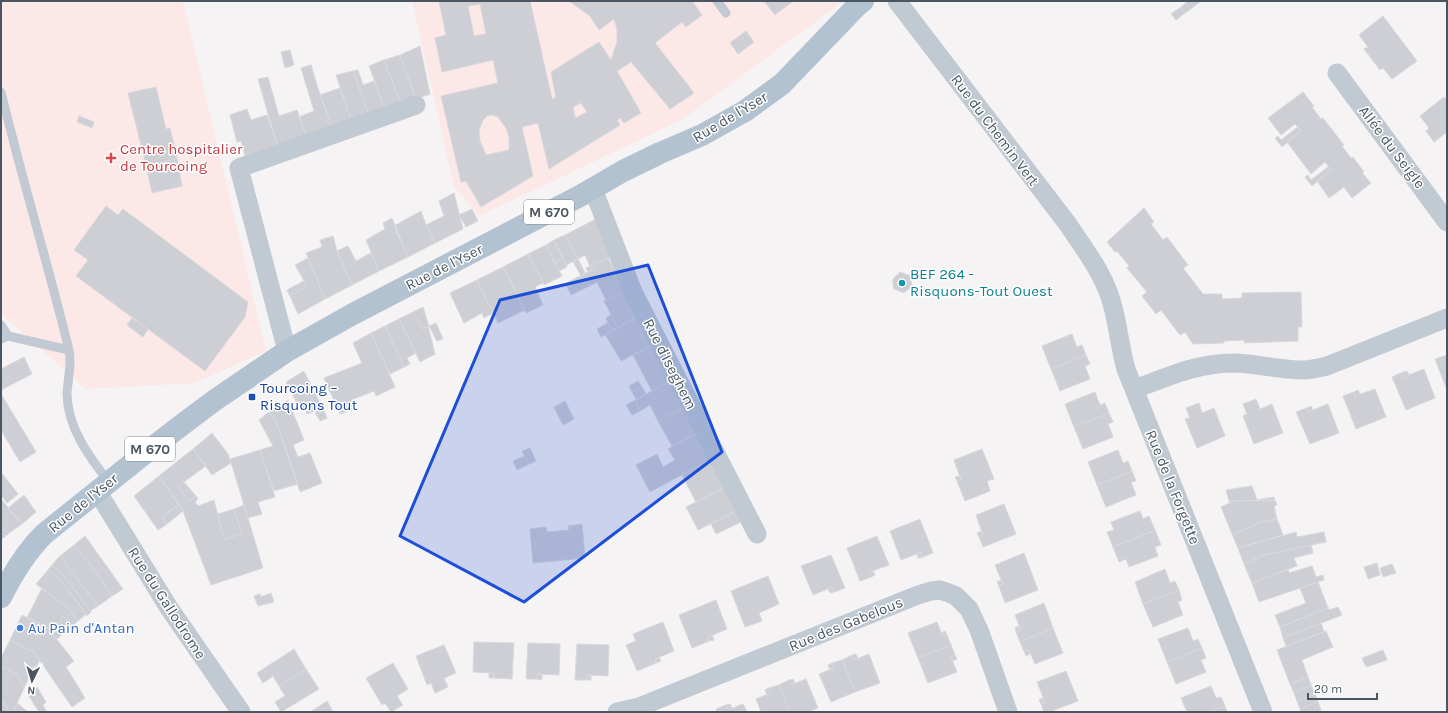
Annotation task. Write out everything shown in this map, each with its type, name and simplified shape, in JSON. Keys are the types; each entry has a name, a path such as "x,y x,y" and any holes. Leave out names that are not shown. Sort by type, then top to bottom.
{"main road":[{"name":"Rue de l'Yser","path":"1,596 12,575 44,534 216,400 287,351 353,314 593,189 635,165 725,124 766,97 782,84 863,1"}],"street":[{"name":"Rue du Chemin Vert","path":"897,1 1067,223 1092,260"},
{"name":"Allée du Seigle","path":"1337,73 1447,222"},
{"path":"287,351 239,168 416,105"},
{"name":"Rue d'Iseghem","path":"593,189 633,292 757,534"},
{"name":"Rue de la Forgette","path":"1092,260 1105,284 1110,298 1122,358 1263,712"},
{"path":"1135,389 1192,368 1205,365 1236,363 1303,370 1315,369 1327,366 1447,318"},
{"name":"Rue du Gallodrome","path":"103,487 169,608 241,712"},
{"name":"Rue des Gabelous","path":"617,712 639,707 918,595 940,590 956,596 966,605 974,616 1008,712"}],"lane":[{"path":"717,1 726,13"},
{"path":"1,92 12,139 44,251 69,350 71,362 67,393 70,412 82,444 103,487"},
{"path":"1,325 5,338 69,350"}],"highlighted area":[{"path":"648,265 722,452 524,602 400,536 500,300"}],"shaded area":[{"name":"Centre hospitalier de Tourcoing","path":"1,1 183,1 266,351 194,383 86,389 1,314"},
{"path":"412,1 844,1 681,120 479,216 454,186"}],"building":[{"path":"439,1 530,1 552,99 556,98 551,72 599,42 611,60 617,42 617,29 614,19 599,30 590,16 569,1 692,1 702,15 686,27 682,22 655,43 694,93 670,109 631,62 617,71 641,113 624,123 620,118 617,120 620,125 549,169 538,123 522,127 533,176 481,207 466,181 461,182 441,96 498,83 493,60 442,72 435,38 446,35","holes":["480,4 486,34 474,36 468,6","581,103 587,112 575,118 573,107","492,115 498,117 506,128 509,137 509,150 486,155 480,141 479,130 483,120 487,116"]},
{"path":"764,1 793,1 775,15"},
{"path":"1188,1 1200,2 1185,13 1181,7"},
{"path":"1181,7 1185,13 1176,20 1171,14"},
{"path":"1383,16 1417,61 1392,79 1383,68 1380,70 1364,49 1368,47 1359,35"},
{"path":"746,31 754,42 738,54 730,43"},
{"path":"420,46 430,94 416,99 400,55"},
{"path":"290,50 294,65 285,68 281,52"},
{"path":"400,55 416,99 401,104 384,60"},
{"path":"384,60 401,104 385,110 369,66"},
{"path":"311,65 332,128 307,138 299,117 314,111 301,68"},
{"path":"358,70 363,85 374,81 385,110 369,116 353,71"},
{"path":"353,71 369,116 352,122 336,75"},
{"path":"268,77 279,116 297,110 307,138 278,148 258,79"},
{"path":"156,87 166,129 170,128 177,158 164,162 165,164 153,166 153,164 146,165 128,93"},
{"path":"340,88 352,122 332,128 320,95"},
{"path":"1303,92 1314,106 1312,107 1321,119 1323,118 1344,145 1342,146 1351,158 1353,157 1364,172 1362,173 1371,183 1352,198 1344,187 1329,198 1317,181 1331,170 1325,162 1311,174 1287,142 1301,131 1295,124 1281,135 1268,118"},
{"path":"1444,97 1447,101 1447,132 1434,142 1426,131 1429,128 1420,116"},
{"path":"247,109 251,120 267,115 278,148 246,159 241,141 237,142 230,115"},
{"path":"79,116 94,122 92,128 77,122"},
{"path":"1298,127 1301,131 1282,147 1275,138 1278,136 1281,140"},
{"path":"177,158 182,186 152,193 146,165 153,164 153,166 165,164 164,162"},
{"path":"1328,167 1331,170 1312,186 1305,177 1308,175 1311,180"},
{"path":"454,193 463,229 435,243 426,225 444,216 439,201"},
{"path":"106,206 118,215 123,209 248,302 245,317 205,371 76,276 88,260 74,250"},
{"path":"1144,208 1154,222 1151,224 1163,240 1167,237 1188,265 1183,268 1203,294 1222,294 1222,299 1242,298 1242,293 1301,292 1302,327 1298,327 1298,341 1244,343 1244,340 1224,341 1224,343 1193,344 1185,332 1180,335 1161,310 1156,314 1142,296 1147,292 1127,268 1129,266 1117,251 1115,252 1107,242"},
{"path":"472,209 478,221 466,227 459,215"},
{"path":"421,211 435,243 408,257 394,226"},
{"path":"392,218 408,257 379,271 366,240 385,229 383,223"},
{"path":"596,219 610,257 590,266 585,255 578,259 565,235"},
{"path":"565,235 578,259 566,265 554,240"},
{"path":"333,236 337,251 352,285 325,299 306,253 322,247 320,240"},
{"path":"554,240 563,258 555,263 546,245"},
{"path":"546,245 562,276 544,285 528,254"},
{"path":"348,246 356,261 371,253 379,271 352,285 337,251"},
{"path":"528,254 543,283 535,287 543,305 526,313 503,267"},
{"path":"308,258 325,299 298,314 290,296 307,286 295,265"},
{"path":"563,258 567,267 559,271 555,263"},
{"path":"608,258 625,290 606,300 597,282 571,295 567,287 576,283 574,279 592,270 590,266"},
{"path":"578,259 585,273 581,276 573,261"},
{"path":"590,266 592,270 588,272 586,268"},
{"path":"503,267 525,310 498,323 477,280"},
{"name":"BEF 264 - Risquons-Tout Ouest","path":"900,272 910,276 912,286 904,293 894,289 893,284 893,279"},
{"path":"574,279 576,283 567,287 565,284"},
{"path":"477,280 493,313 484,318 482,313 464,323 450,293"},
{"path":"304,281 307,286 290,296 287,290"},
{"path":"625,290 638,317 618,328 604,301"},
{"path":"423,307 429,326 422,329 413,312"},
{"path":"413,312 422,329 428,326 435,354 420,362 399,319"},
{"path":"611,315 618,328 612,331 606,318"},
{"path":"638,317 652,345 621,361 605,334"},
{"path":"132,318 148,329 143,337 127,325"},
{"path":"399,319 416,353 407,358 410,364 404,367 385,326"},
{"path":"436,323 443,339 437,341 429,326"},
{"path":"608,323 612,331 601,337 597,329"},
{"path":"385,326 404,367 390,374 371,333"},
{"path":"371,333 395,387 376,396 374,391 351,400 355,409 340,414 324,378 362,363 353,343"},
{"path":"1072,334 1077,347 1082,345 1086,355 1051,369 1042,346"},
{"path":"652,345 671,381 652,391 633,355"},
{"path":"1086,355 1090,364 1085,366 1090,379 1060,391 1051,369"},
{"path":"1447,355 1447,390 1435,359"},
{"path":"24,357 32,374 1,390 1,369"},
{"path":"1424,369 1435,398 1406,410 1392,377 1403,372 1404,377"},
{"path":"304,371 324,411 316,414 315,411 307,414 304,407 300,409 286,382"},
{"path":"1407,371 1409,375 1404,377 1403,372"},
{"path":"638,381 642,387 632,392 629,386"},
{"path":"671,381 684,407 658,421 650,405 640,411 635,400"},
{"path":"642,387 646,394 636,399 632,392"},
{"path":"1375,389 1386,417 1356,429 1343,396 1354,392 1355,396"},
{"path":"1358,390 1360,394 1355,396 1354,392"},
{"path":"1095,392 1100,405 1105,403 1109,413 1074,427 1065,404"},
{"path":"1,394 36,452 20,462 1,430"},
{"path":"1256,399 1260,409 1272,404 1283,433 1254,444 1243,416 1247,414 1243,404"},
{"path":"288,400 304,440 293,445 298,457 310,453 322,483 300,492 276,421 269,412"},
{"path":"635,400 640,411 632,415 626,405"},
{"path":"565,401 574,419 563,425 554,407"},
{"path":"1199,403 1202,413 1214,408 1225,436 1197,448 1185,419 1190,418 1186,408"},
{"path":"1328,404 1339,433 1310,444 1296,412 1307,408 1308,412"},
{"path":"1311,406 1313,410 1308,412 1307,408"},
{"path":"684,407 697,433 672,446 658,421"},
{"path":"324,411 327,418 320,421 316,414"},
{"path":"269,412 276,421 298,484 274,491 260,450 273,446 259,420"},
{"path":"1109,413 1113,422 1108,424 1113,437 1083,449 1074,427"},
{"path":"212,433 228,454 231,463 212,475 193,449"},
{"path":"697,433 711,459 650,492 636,465 657,454 663,467 675,460 668,449"},
{"path":"530,448 536,461 529,464 522,451"},
{"path":"193,449 206,466 178,486 189,501 196,496 198,499 195,502 198,506 214,500 224,539 242,534 234,509 244,505 263,568 211,585 183,511 159,476"},
{"path":"982,449 994,479 987,481 990,491 965,501 957,481 961,480 954,460"},
{"path":"260,450 275,497 258,502 262,514 248,518 230,459"},
{"path":"1118,450 1123,463 1128,461 1132,471 1097,485 1088,462"},
{"path":"525,456 529,464 517,470 513,461"},
{"path":"711,459 725,487 696,502 682,475"},
{"path":"1132,471 1136,481 1131,482 1136,495 1106,507 1097,485"},
{"path":"1,472 18,494 7,503 1,495"},
{"path":"159,476 179,504 162,517 167,524 158,530 134,496"},
{"path":"960,476 961,480 957,481 955,477"},
{"path":"184,482 196,496 189,501 178,486"},
{"path":"1252,486 1257,500 1274,497 1275,500 1229,501 1226,490"},
{"path":"725,487 738,510 698,530 686,507"},
{"path":"24,495 36,512 22,524 8,508"},
{"path":"1,499 22,524 9,533 1,528"},
{"path":"1275,500 1277,505 1274,506 1277,519 1266,522 1266,520 1232,534 1221,507 1230,503 1229,501"},
{"path":"179,504 183,511 167,524 162,517"},
{"path":"1004,504 1016,534 983,547 979,537 983,535 976,515"},
{"path":"234,509 242,534 224,539 218,514"},
{"path":"738,510 743,521 716,534 711,524"},
{"path":"1140,511 1143,519 1149,516 1155,530 1113,547 1107,532 1114,530 1111,522"},
{"path":"920,519 933,553 923,557 921,552 901,560 890,531"},
{"path":"1277,519 1283,535 1238,548 1232,534 1266,520 1266,522"},
{"path":"582,524 585,558 533,563 530,529 546,527 547,532 569,530 568,526"},
{"path":"1,528 9,533 1,540"},
{"path":"1155,530 1161,545 1155,547 1158,556 1129,567 1126,559 1119,562 1113,547"},
{"path":"982,531 983,535 979,537 977,533"},
{"path":"1296,532 1297,537 1324,532 1326,542 1264,555 1244,564 1238,548"},
{"path":"85,536 123,589 112,596 96,572 74,545"},
{"path":"877,536 889,565 869,572 871,577 860,581 847,548"},
{"path":"74,545 96,572 112,596 98,606 60,556"},
{"path":"1311,545 1313,553 1294,558 1297,566 1252,583 1244,564 1264,555"},
{"path":"921,552 923,557 918,558 917,554"},
{"path":"1024,553 1038,590 1005,603 999,586 1003,584 995,565"},
{"path":"831,555 845,588 834,592 832,587 813,595 801,566"},
{"path":"60,556 98,606 90,611 65,577 52,565"},
{"path":"1377,563 1380,575 1368,579 1364,567"},
{"path":"1392,564 1396,573 1383,577 1380,568"},
{"path":"52,565 65,577 91,612 87,616 64,584 48,570"},
{"path":"1312,566 1316,577 1323,575 1324,580 1259,602 1252,583 1288,569 1289,573"},
{"path":"1165,569 1170,583 1175,581 1179,590 1143,604 1135,582"},
{"path":"48,570 64,584 86,614 78,621 69,609 36,584"},
{"path":"873,571 875,575 871,577 869,572"},
{"path":"768,576 779,604 759,613 762,621 745,627 731,591"},
{"path":"1001,580 1003,584 999,586 997,582"},
{"path":"1318,582 1328,608 1280,627 1275,615 1306,603 1300,588"},
{"path":"832,587 834,592 830,593 828,589"},
{"path":"42,588 69,609 78,621 72,626 63,616 55,631 27,618"},
{"path":"1179,590 1182,600 1178,602 1183,615 1153,627 1143,604"},
{"path":"271,593 274,602 258,606 254,596 260,594 261,597"},
{"path":"716,600 727,629 708,637 709,641 692,648 679,615"},
{"path":"1044,603 1053,628 1020,642 1016,632 1021,630 1015,615"},
{"path":"1338,607 1342,615 1283,638 1280,627 1328,608 1329,610"},
{"path":"22,615 55,631 53,635 74,661 66,667 85,698 72,707 34,652 10,640"},
{"path":"63,616 72,626 57,639 53,635"},
{"path":"663,622 674,651 655,659 656,663 637,671 626,645 636,641 633,634"},
{"path":"937,622 943,637 947,635 951,645 918,658 908,633"},
{"path":"1321,623 1324,632 1286,646 1283,638"},
{"path":"1019,626 1021,630 1016,632 1015,628"},
{"path":"1053,628 1063,653 1035,664 1029,650 1024,651 1020,642"},
{"path":"1188,628 1193,641 1198,639 1202,648 1167,662 1158,639"},
{"path":"945,631 947,635 943,637 941,633"},
{"path":"1326,631 1333,647 1302,660 1308,677 1290,684 1277,650"},
{"path":"712,635 714,640 709,641 708,637"},
{"path":"10,640 34,652 40,660 36,667 34,666 24,688 17,674 1,667 1,658"},
{"path":"474,642 514,643 512,679 494,678 494,673 473,672"},
{"path":"528,643 560,644 559,675 538,674 537,679 526,679"},
{"path":"577,644 609,645 608,676 587,675 586,680 575,680"},
{"path":"444,645 456,673 444,678 448,687 435,693 431,683 427,685 416,656"},
{"path":"951,645 955,655 951,657 957,672 928,683 918,658"},
{"path":"1202,648 1206,658 1201,660 1206,672 1176,684 1167,662"},
{"path":"294,649 306,669 279,686 273,676 263,683 257,673"},
{"path":"1029,650 1030,654 1026,656 1024,651"},
{"path":"1383,650 1387,660 1366,667 1362,658"},
{"path":"856,654 858,658 854,660 852,655"},
{"path":"869,654 880,683 855,692 842,660 852,655 854,660"},
{"path":"955,655 957,659 952,661 951,657"},
{"path":"659,657 661,661 656,663 655,659"},
{"path":"842,660 855,692 831,702 819,674 834,668 832,663"},
{"path":"393,663 408,689 397,696 403,705 391,712 385,703 382,705 366,678"},
{"path":"832,663 834,668 830,669 828,665"},
{"path":"1,667 17,674 24,688 13,712 9,712 1,700"},
{"path":"306,669 319,689 281,712 275,702 285,696 279,686"},
{"path":"1066,671 1078,701 1049,712 1044,712 1041,704 1045,702 1037,682"},
{"path":"489,673 494,673 494,678 489,678"},
{"path":"538,674 542,675 542,680 537,679"},
{"path":"587,675 591,675 591,680 586,680"},
{"path":"1308,677 1311,685 1294,693 1290,684"},
{"path":"793,679 795,683 791,685 789,680"},
{"path":"806,679 818,708 807,712 790,712 779,685 789,680 791,685"},
{"path":"779,685 790,712 761,712 756,699 771,693 769,688"},
{"path":"1311,685 1315,694 1297,701 1294,693"},
{"path":"1211,686 1216,698 1221,697 1225,706 1210,712 1187,712 1181,698"},
{"path":"37,687 46,702 43,705 47,712 39,712 27,693"},
{"path":"769,688 771,693 767,695 765,690"},
{"path":"1315,694 1318,702 1300,709 1297,701"},
{"path":"1043,698 1045,702 1041,704 1039,700"},
{"path":"2,700 9,712 1,712"},
{"path":"327,701 333,712 310,712"},
{"path":"1318,702 1321,710 1317,712 1301,712 1300,709"},
{"path":"17,703 28,712 13,712"},
{"path":"730,704 732,708 728,710 726,705"},
{"path":"743,704 747,712 717,712 716,709 726,705 728,710"},
{"path":"1225,706 1227,712 1210,712"}],"place":[{"name":"Centre hospitalier de Tourcoing","path":"111,158"},
{"name":"BEF 264 - Risquons-Tout Ouest","path":"902,283"},
{"name":"Tourcoing – Risquons Tout","path":"252,397"},
{"name":"Au Pain d'Antan","path":"20,628"}]}
